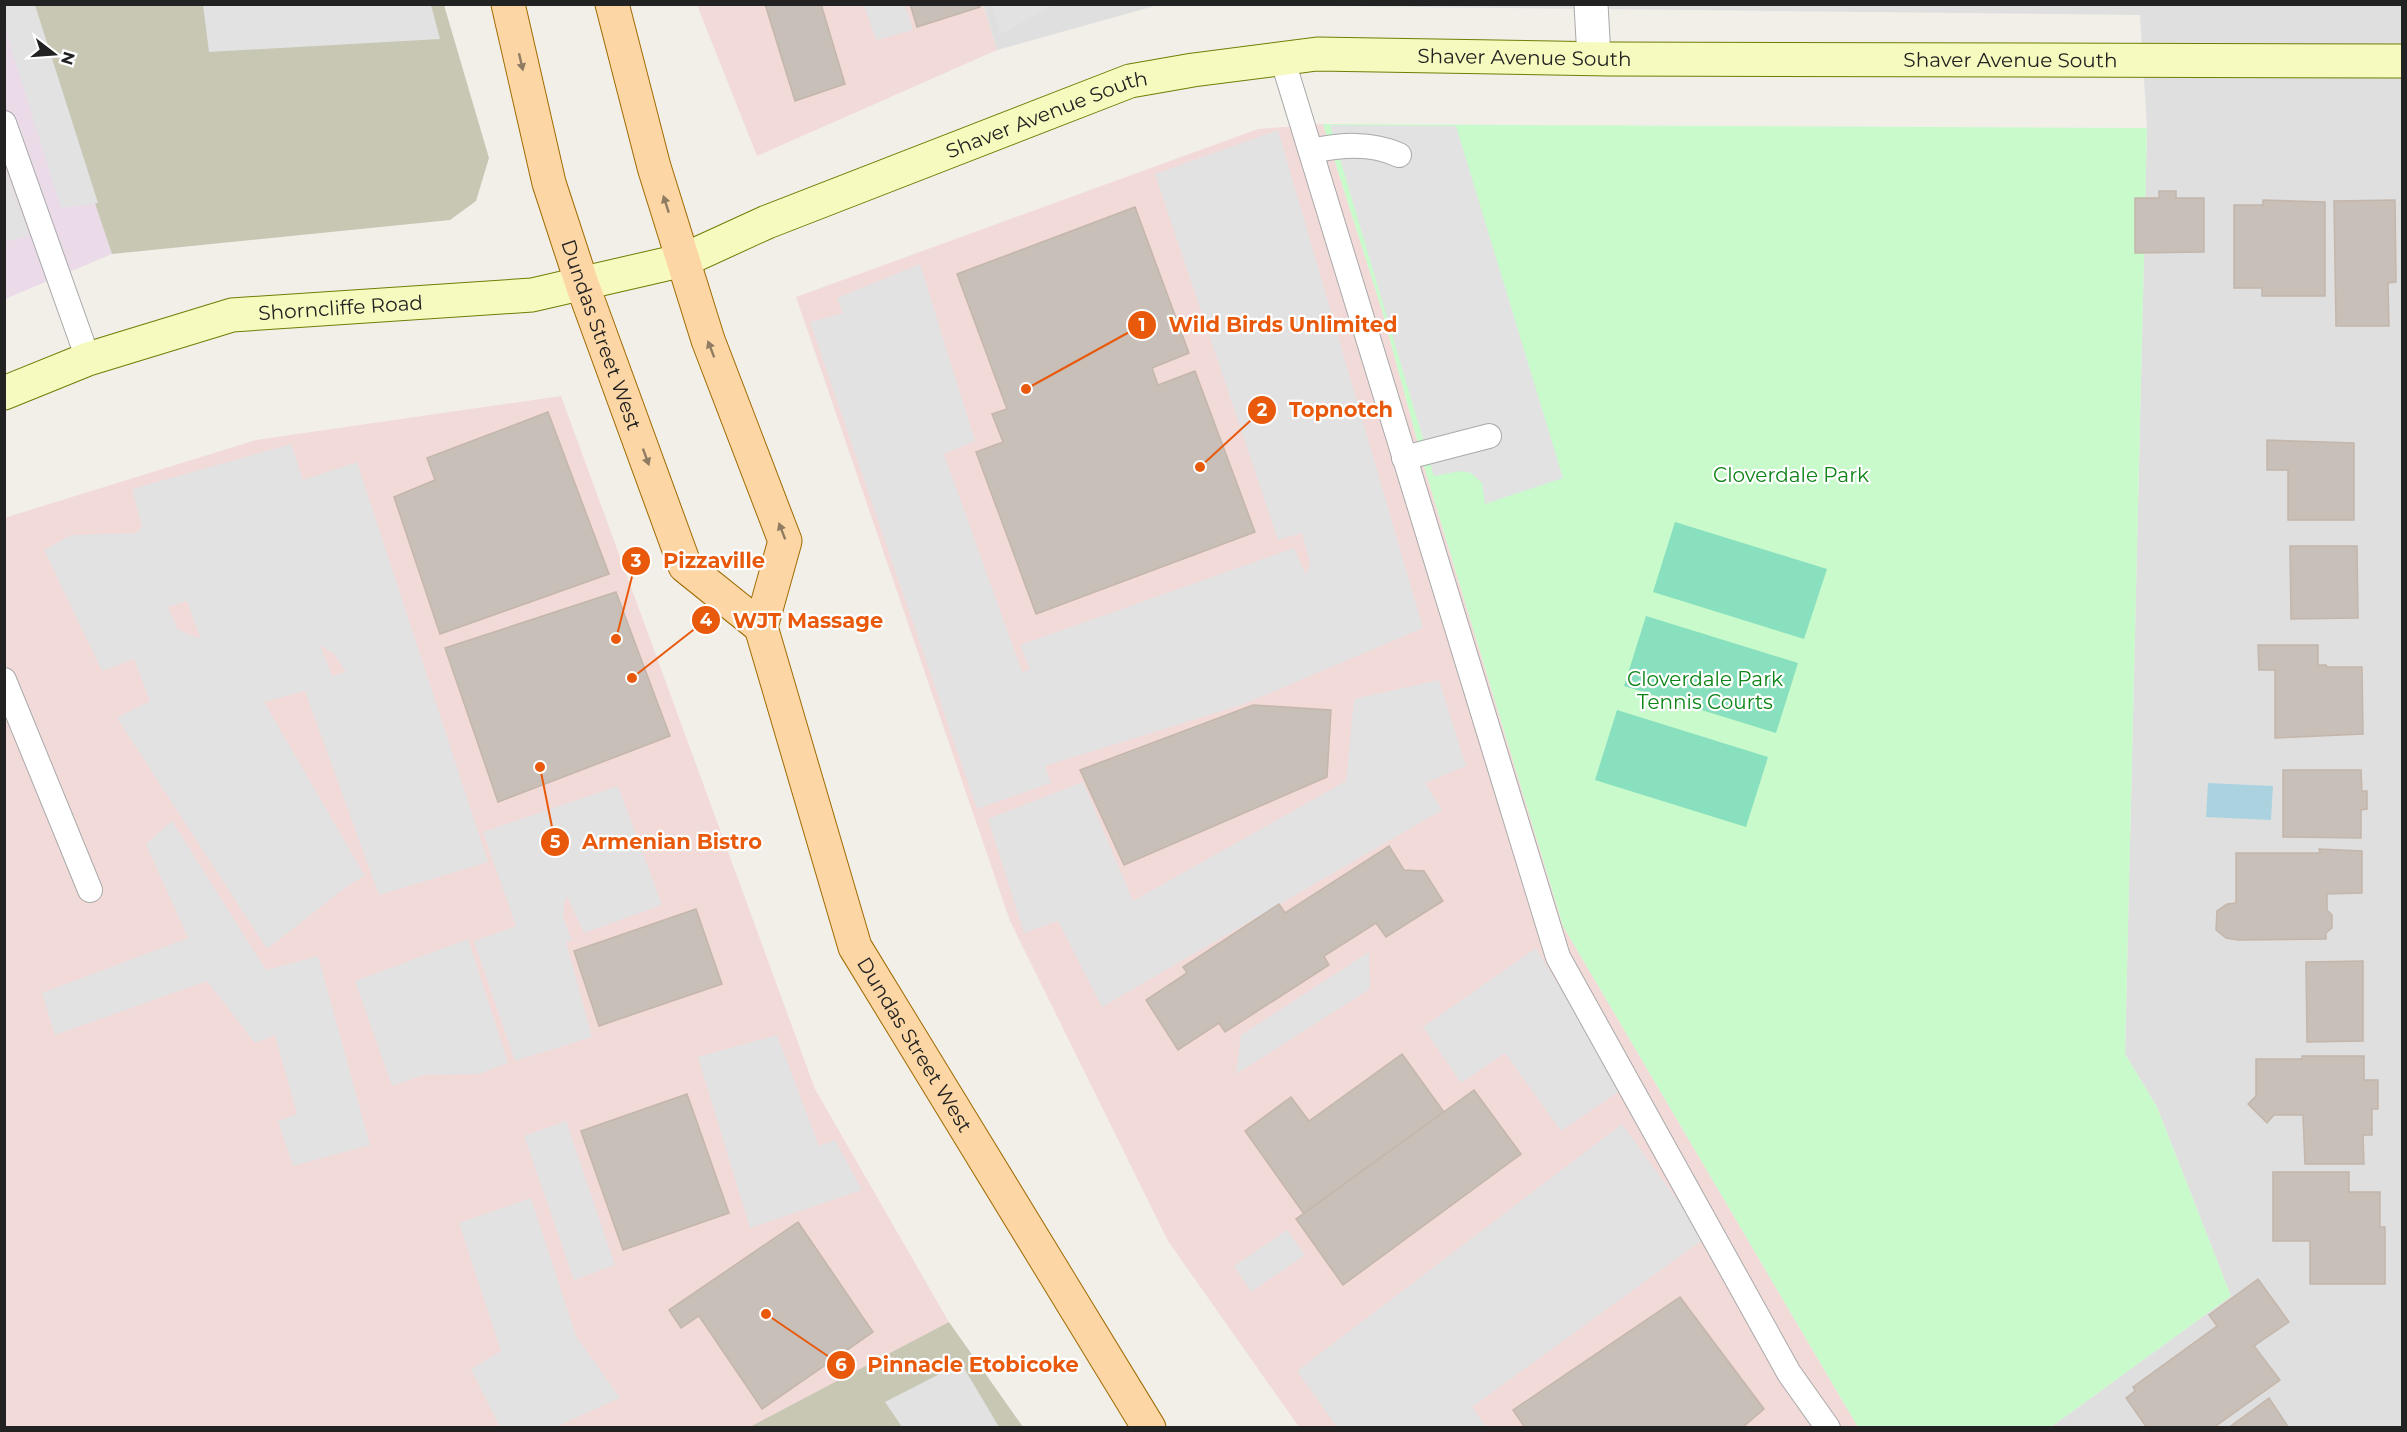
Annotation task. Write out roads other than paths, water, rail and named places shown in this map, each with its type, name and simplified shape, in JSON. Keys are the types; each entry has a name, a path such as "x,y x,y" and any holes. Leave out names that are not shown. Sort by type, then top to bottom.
{"main road":[{"name":"Dundas Street West","path":"508,4 549,183 582,284 685,566 761,627 855,946 1149,1428"},
{"path":"612,4 654,167 708,340 786,541 761,627"}],"street":[{"path":"1591,4 1594,58"},
{"name":"Shaver Avenue South","path":"684,260 767,222 1130,81 1282,58 1317,54 1594,58 2403,62"},
{"name":"Shorncliffe Road","path":"4,393 88,359 232,315 532,295 684,260"}],"lane":[{"path":"1282,58 1558,957 1789,1373 1828,1428"},
{"path":"4,123 88,359"},
{"path":"1311,151 1336,146 1379,146 1399,155"},
{"path":"1404,458 1489,436"},
{"path":"4,680 90,890"}],"water":[{"path":"2208,783 2273,786 2271,820 2206,817"}],"place":[{"name":"Wild Birds Unlimited","path":"1026,389"},
{"name":"Topnotch","path":"1200,467"},
{"name":"Pizzaville","path":"616,639"},
{"name":"WJT Massage","path":"632,678"},
{"name":"Armenian Bistro","path":"540,767"},
{"name":"Pinnacle Etobicoke","path":"766,1314"}],"park label":[{"name":"Cloverdale Park","path":"1791,475"},
{"name":"Cloverdale Park Tennis Courts","path":"1705,690"}]}
